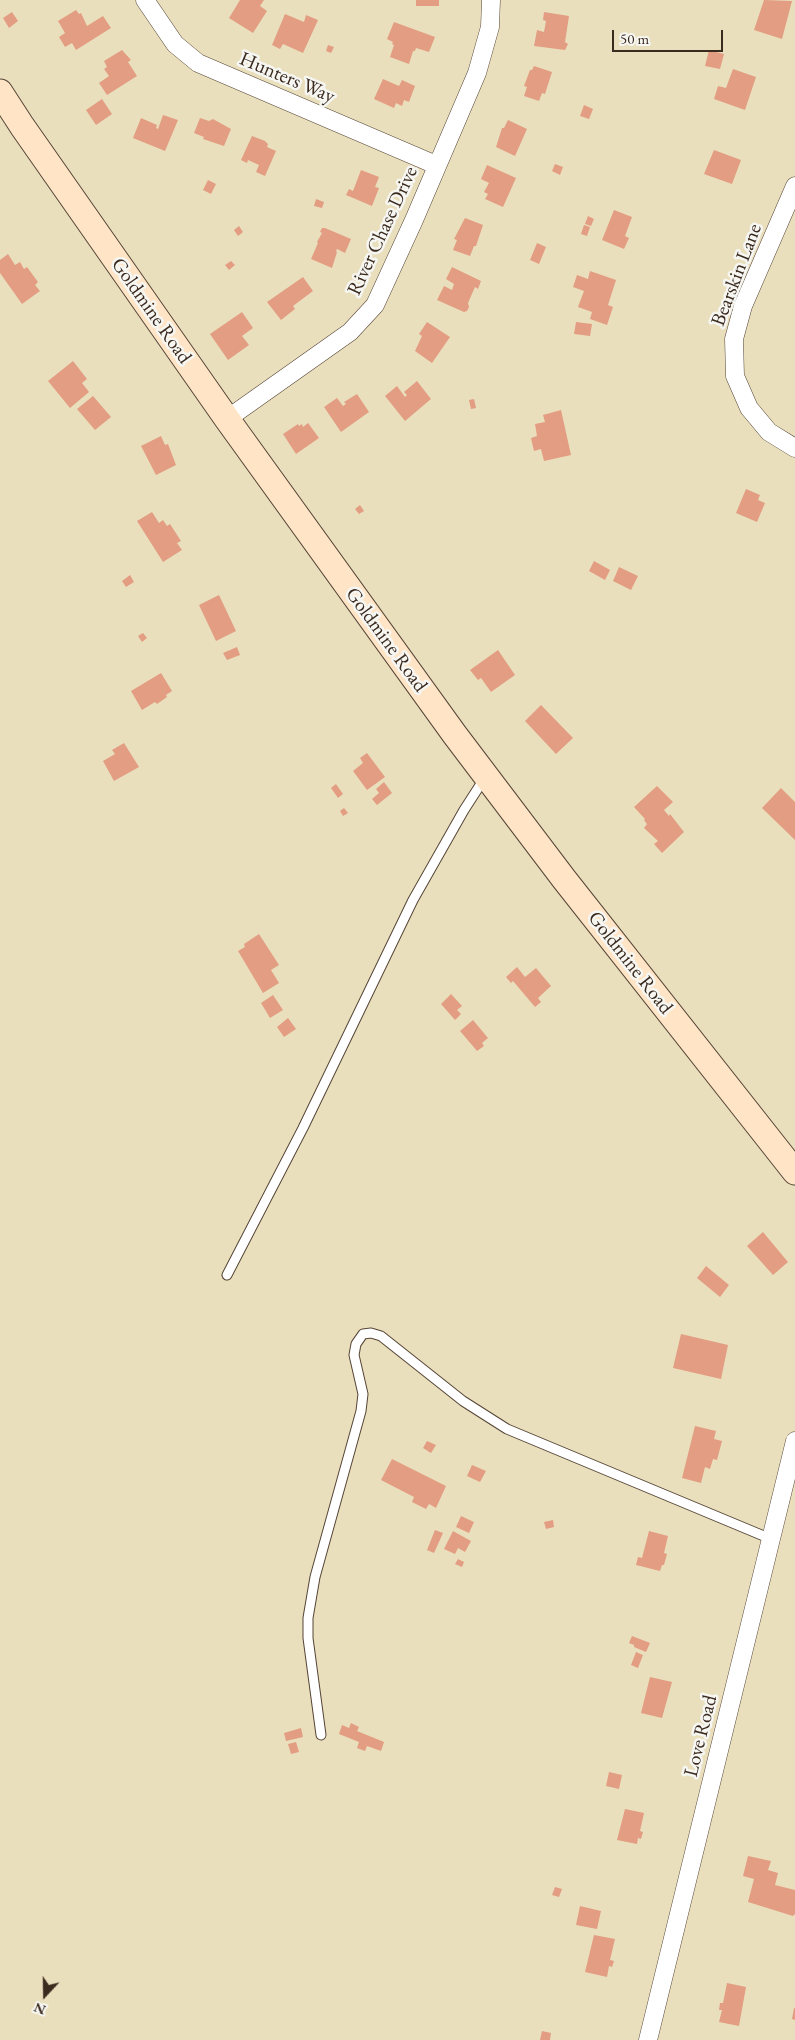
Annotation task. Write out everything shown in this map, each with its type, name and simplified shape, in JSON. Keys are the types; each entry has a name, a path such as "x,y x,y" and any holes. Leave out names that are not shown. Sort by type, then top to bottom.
{"main road":[{"name":"Goldmine Road","path":"0,92 27,134 227,419 486,776 627,960 795,1172"}],"street":[{"name":"Hunters Way","path":"145,0 175,44 198,63 436,165"},
{"name":"River Chase Drive","path":"227,419 350,332 375,305 414,220 476,73 490,27 491,0"},
{"name":"Bearskin Lane","path":"795,186 743,306 734,339 734,376 750,408 769,432 795,448"},
{"name":"Love Road","path":"648,2040 795,1442"}],"lane":[{"path":"227,1274 307,1120 413,900 464,810 486,776"},
{"path":"321,1735 308,1638 308,1618 315,1577 361,1411 363,1394 354,1355 356,1344 363,1334 370,1332 381,1336 462,1401 506,1429 771,1539"}],"building":[{"path":"240,0 264,0 260,6 267,11 253,33 229,18"},
{"path":"416,0 439,0 439,6 416,6"},
{"path":"764,0 792,1 782,39 754,30"},
{"path":"76,10 79,14 81,13 87,26 103,16 111,28 76,50 72,43 65,47 59,37 65,33 58,21"},
{"path":"12,12 18,21 9,28 3,18"},
{"path":"544,12 569,16 565,42 568,44 565,50 534,46 537,30 544,32 546,21 543,20"},
{"path":"285,14 304,22 306,15 318,20 303,53 283,44 280,49 272,45"},
{"path":"394,22 435,37 429,52 416,48 413,51 409,64 390,57 394,45 392,44 393,42 387,39"},
{"path":"328,45 334,47 331,53 326,51"},
{"path":"122,50 131,60 128,62 137,76 107,95 99,83 109,76 104,69 107,67 104,61"},
{"path":"709,50 724,54 720,69 705,66"},
{"path":"534,66 552,72 545,94 542,93 539,101 524,96 527,87 524,86 530,70"},
{"path":"733,69 756,77 745,110 714,99 718,86 726,88"},
{"path":"383,79 399,86 402,80 415,86 409,102 404,100 402,106 396,103 394,108 374,99"},
{"path":"102,99 112,114 96,125 86,110"},
{"path":"584,105 593,109 589,119 580,116"},
{"path":"163,115 178,120 165,151 133,138 141,118 157,125 156,128 158,129"},
{"path":"200,118 209,121 213,119 231,129 224,146 203,139 204,137 194,133"},
{"path":"508,120 527,129 515,156 496,147 502,128 504,128"},
{"path":"252,136 265,141 268,144 267,147 276,151 265,176 256,172 259,165 248,160 247,163 241,160"},
{"path":"714,150 741,160 732,184 704,174"},
{"path":"555,164 563,167 560,175 552,171"},
{"path":"487,165 516,178 503,207 485,199 488,194 484,192 489,183 481,179"},
{"path":"361,170 379,177 375,187 379,188 372,206 346,195 349,189 353,191"},
{"path":"208,180 216,184 211,194 203,190"},
{"path":"316,199 324,202 322,208 314,206"},
{"path":"614,210 632,217 625,236 629,238 624,249 602,240"},
{"path":"588,216 594,219 591,226 585,224"},
{"path":"465,218 483,225 476,246 474,246 470,256 453,250 457,240 454,239"},
{"path":"584,225 590,227 587,236 581,234"},
{"path":"239,226 243,232 238,236 234,230"},
{"path":"322,228 351,239 345,253 337,249 332,268 311,259 322,233 320,232"},
{"path":"537,243 546,247 539,264 530,260"},
{"path":"8,254 15,265 20,262 24,269 27,267 38,282 35,285 40,291 22,304 0,273 0,260"},
{"path":"231,261 235,265 229,270 225,265"},
{"path":"452,267 481,281 478,289 475,287 468,303 469,307 464,312 437,300 444,286 452,290 454,284 446,279"},
{"path":"590,271 616,280 608,305 613,307 607,325 590,319 592,312 578,307 584,291 573,287 577,275 588,279"},
{"path":"303,277 313,291 293,306 295,309 281,320 267,302"},
{"path":"242,312 253,328 242,336 249,345 228,360 210,334"},
{"path":"427,322 450,337 432,363 415,351 422,336 419,334"},
{"path":"576,322 592,324 590,336 574,334"},
{"path":"73,361 87,379 82,383 89,392 70,408 48,381"},
{"path":"417,381 431,399 405,421 385,396 397,386 405,397 407,395 404,392"},
{"path":"357,394 369,412 341,432 324,407 337,398 343,406 346,404 344,402"},
{"path":"93,396 111,417 95,430 77,409"},
{"path":"474,399 476,408 471,409 469,400"},
{"path":"561,410 571,455 544,461 541,449 534,451 531,438 537,436 535,424 545,422 543,415"},
{"path":"308,423 319,438 296,454 283,434 298,424 299,426 302,424 303,427"},
{"path":"161,436 165,445 168,444 176,465 156,475 141,446"},
{"path":"746,489 760,495 758,500 765,503 757,522 736,513"},
{"path":"360,505 364,511 359,514 355,509"},
{"path":"152,512 159,523 163,520 167,526 170,524 181,541 177,543 182,550 163,562 137,521"},
{"path":"594,561 610,570 605,580 589,571"},
{"path":"619,567 638,576 631,590 613,581"},
{"path":"130,575 134,582 126,587 122,581"},
{"path":"219,595 236,631 216,641 199,605"},
{"path":"143,633 147,638 142,642 138,636"},
{"path":"237,647 240,655 227,660 223,653"},
{"path":"498,650 515,675 491,692 481,678 478,680 470,670"},
{"path":"161,673 172,691 157,704 155,702 142,710 131,691"},
{"path":"541,705 573,738 556,754 525,721"},
{"path":"124,743 139,767 114,781 103,761 115,754 112,750"},
{"path":"367,753 385,777 367,790 353,771 363,763 360,758"},
{"path":"384,782 392,793 377,805 372,799 379,793 376,789"},
{"path":"336,784 343,794 338,798 331,788"},
{"path":"657,786 673,802 664,810 669,816 670,814 684,832 662,853 654,844 658,841 644,828 647,824 645,819 634,807"},
{"path":"781,788 795,802 795,840 762,808"},
{"path":"344,808 348,813 343,816 340,811"},
{"path":"259,934 279,965 271,970 279,983 263,993 238,951 245,947 244,944"},
{"path":"517,967 525,977 536,968 551,986 538,998 541,1002 535,1007 513,981 511,983 506,977"},
{"path":"451,994 462,1006 457,1010 461,1014 455,1020 441,1004"},
{"path":"273,995 283,1010 270,1018 261,1003"},
{"path":"288,1018 296,1029 284,1037 277,1027"},
{"path":"473,1020 488,1038 482,1043 484,1046 477,1051 460,1031"},
{"path":"763,1232 788,1262 773,1275 747,1246"},
{"path":"706,1266 729,1285 720,1297 697,1278"},
{"path":"681,1334 728,1345 721,1379 673,1368"},
{"path":"695,1426 716,1431 714,1439 722,1441 717,1460 713,1459 710,1469 705,1467 701,1483 682,1478"},
{"path":"427,1441 436,1445 431,1453 423,1448"},
{"path":"392,1459 446,1486 436,1508 429,1504 426,1509 412,1502 414,1497 381,1480"},
{"path":"472,1465 486,1471 480,1482 467,1476"},
{"path":"461,1516 474,1522 469,1533 456,1527"},
{"path":"553,1520 554,1527 546,1529 544,1522"},
{"path":"435,1530 443,1533 434,1553 427,1550"},
{"path":"453,1531 471,1541 465,1552 458,1548 455,1554 444,1549"},
{"path":"649,1531 668,1536 664,1553 667,1554 660,1571 636,1565 638,1557 642,1558"},
{"path":"458,1559 464,1562 462,1567 455,1564"},
{"path":"632,1636 650,1643 646,1652 629,1643"},
{"path":"636,1652 643,1655 638,1668 631,1665"},
{"path":"650,1677 672,1682 662,1718 641,1713"},
{"path":"351,1723 359,1727 357,1731 384,1742 381,1751 367,1746 365,1751 357,1748 359,1742 339,1734 342,1725 349,1728"},
{"path":"301,1728 303,1737 286,1741 284,1733"},
{"path":"296,1742 299,1752 291,1754 288,1744"},
{"path":"609,1772 622,1775 619,1789 606,1786"},
{"path":"625,1809 644,1813 640,1831 643,1832 641,1839 638,1838 637,1844 617,1840"},
{"path":"748,1856 771,1861 768,1870 778,1873 775,1885 795,1890 795,1914 793,1916 748,1902 754,1879 743,1876"},
{"path":"555,1887 562,1889 559,1897 552,1895"},
{"path":"580,1906 601,1911 597,1929 576,1925"},
{"path":"594,1935 615,1939 610,1960 614,1961 612,1967 609,1966 607,1977 585,1972"},
{"path":"727,1983 746,1987 739,2026 719,2022 722,2010 719,2010 720,2003 723,2003"},
{"path":"795,2008 795,2020 792,2019"},
{"path":"542,2031 551,2033 550,2040 540,2040"}]}
